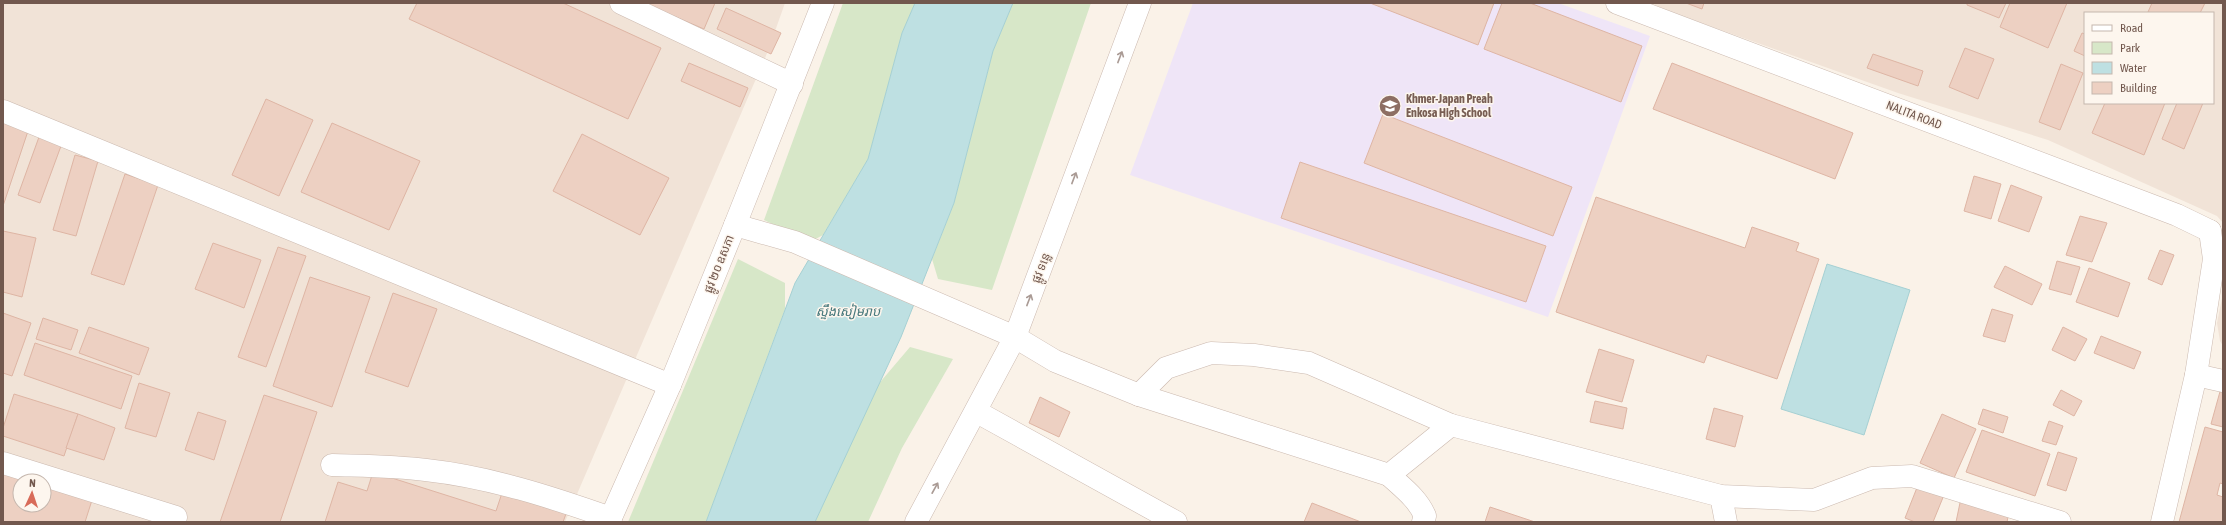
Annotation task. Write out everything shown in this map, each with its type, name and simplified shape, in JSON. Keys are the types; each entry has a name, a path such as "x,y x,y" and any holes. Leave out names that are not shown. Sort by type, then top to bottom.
{"street":[{"path":"621,3 792,84"},
{"name":"ផ្លូវ ២០ ឧសភា","path":"610,520 670,385 792,84 823,3"},
{"name":"ផ្លូវ ទន្លេ","path":"916,522 1015,337 1140,3"},
{"name":"NALITA ROAD","path":"1617,3 2216,230"},
{"path":"3,111 670,385"},
{"path":"735,226 795,242 977,319 1015,337 1055,361 1139,395 1389,475 1414,498 1423,510 1426,516 1423,522"},
{"path":"2162,522 2196,375 2214,258 2216,230"},
{"path":"1139,395 1166,368 1211,353 1254,355 1309,363 1451,425 1721,496 1814,500 1872,478 1912,476 2060,522"},
{"path":"2196,375 2223,381"},
{"path":"976,412 1176,522"},
{"path":"1389,475 1451,425"},
{"path":"3,463 176,517"},
{"path":"332,465 426,470 477,479 549,496 610,520"},
{"path":"1721,496 1726,522"}],"shaded area":[{"path":"3,3 785,3 768,51 565,522 3,522"},
{"name":"Khmer-Japan Preah Enkosa High School","path":"1193,3 1558,3 1650,36 1548,317 1130,175"},
{"path":"1651,3 2223,3 2223,223 2217,216 2048,140 1898,93 1676,14"},
{"path":"2223,293 2223,346 2220,341 2217,323"}],"green space":[{"path":"843,3 915,3 902,33 868,159 823,235 810,242 764,220"},
{"path":"1013,3 1091,3 992,290 938,279 932,259 954,203 993,51"},
{"path":"738,259 785,283 785,309 706,522 628,522"},
{"path":"910,347 953,359 902,448 868,522 815,522 876,387"}],"water":[{"name":"ស្ទឹងសៀមរាប","path":"915,3 1013,3 993,51 954,203 901,337 815,522 706,522 795,283 868,159 902,33"},
{"path":"1827,264 1910,290 1864,435 1781,409"}],"building":[{"path":"417,3 563,3 661,48 628,119 409,19"},
{"path":"643,3 715,3 704,29"},
{"path":"1370,3 1494,3 1478,45"},
{"path":"1502,3 1530,3 1642,46 1621,102 1484,49"},
{"path":"1686,3 1704,3 1702,9"},
{"path":"1967,3 2006,3 1999,18 1967,5"},
{"path":"2010,3 2067,3 2048,48 2000,27"},
{"path":"2152,3 2205,3 2200,12 2148,12"},
{"path":"726,8 781,33 771,54 717,29"},
{"path":"2082,33 2084,34 2084,56 2074,51"},
{"path":"1965,48 1994,59 1978,99 1949,87"},
{"path":"1873,54 1923,71 1918,86 1867,68"},
{"path":"689,63 748,88 740,107 681,81"},
{"path":"1672,63 1853,133 1835,179 1653,109"},
{"path":"2061,64 2083,73 2060,130 2039,122"},
{"path":"266,99 313,120 279,196 232,175"},
{"path":"2105,104 2165,104 2144,155 2092,133"},
{"path":"2177,104 2203,104 2184,149 2162,139"},
{"path":"1383,114 1572,187 1553,236 1364,163"},
{"path":"3,119 29,128 3,206"},
{"path":"332,123 420,161 389,230 301,192"},
{"path":"582,134 669,178 640,235 553,191"},
{"path":"39,137 61,146 40,203 18,195"},
{"path":"75,155 98,161 76,236 53,230"},
{"path":"1300,162 1546,246 1526,302 1281,218"},
{"path":"125,174 158,185 124,285 91,274"},
{"path":"1974,176 2001,184 1991,219 1964,211"},
{"path":"2011,185 2042,197 2029,232 1998,221"},
{"path":"1596,197 1745,248 1752,227 1799,243 1796,251 1819,259 1777,379 1707,355 1704,363 1556,312"},
{"path":"2080,216 2107,223 2092,262 2066,255"},
{"path":"3,231 36,238 22,297 3,292"},
{"path":"213,243 261,260 244,308 195,289"},
{"path":"278,247 306,256 266,367 238,357"},
{"path":"2160,250 2174,255 2162,285 2148,279"},
{"path":"2057,261 2080,267 2071,295 2049,289"},
{"path":"2005,266 2042,284 2032,305 1994,287"},
{"path":"2089,268 2130,283 2118,317 2076,302"},
{"path":"310,277 370,297 332,407 273,386"},
{"path":"393,293 437,309 408,387 365,372"},
{"path":"1992,309 2013,315 2005,342 1983,336"},
{"path":"3,313 31,323 12,376 3,373"},
{"path":"43,318 78,330 71,350 36,339"},
{"path":"89,327 149,348 139,375 79,353"},
{"path":"2063,327 2087,339 2075,361 2052,350"},
{"path":"2101,336 2141,352 2134,369 2094,353"},
{"path":"35,343 132,376 121,409 24,375"},
{"path":"1599,349 1634,360 1622,402 1586,392"},
{"path":"139,383 170,393 156,437 125,428"},
{"path":"2221,388 2223,389 2223,427 2211,424"},
{"path":"2061,390 2082,401 2074,416 2053,405"},
{"path":"14,394 78,414 64,456 3,436 3,428"},
{"path":"264,395 317,412 280,522 220,522"},
{"path":"1040,397 1070,412 1059,437 1029,423"},
{"path":"1595,401 1627,408 1623,429 1590,422"},
{"path":"1714,408 1743,416 1735,447 1706,439"},
{"path":"1983,409 2008,417 2003,433 1978,424"},
{"path":"198,412 226,421 214,460 185,450"},
{"path":"78,414 115,428 104,460 66,448"},
{"path":"1942,414 1976,429 1954,478 1920,463"},
{"path":"2049,421 2063,426 2056,445 2042,441"},
{"path":"2205,427 2223,432 2223,484 2220,483 2217,495 2223,497 2223,522 2179,522"},
{"path":"1982,430 2050,454 2035,496 1966,472"},
{"path":"2058,452 2077,458 2066,491 2047,485"},
{"path":"3,469 16,473 12,473 12,513 52,513 52,484 93,497 85,522 3,522"},
{"path":"373,472 496,511 503,490 567,511 563,522 325,522 338,482 367,491"},
{"path":"1918,485 1944,495 1933,522 1915,522 1905,518"},
{"path":"1961,498 2010,508 2007,522 1956,522"},
{"path":"1312,503 1361,522 1304,522"},
{"path":"1490,507 1535,522 1485,522"}],"place":[{"name":"Khmer-Japan Preah Enkosa High School","path":"1390,106"}]}
